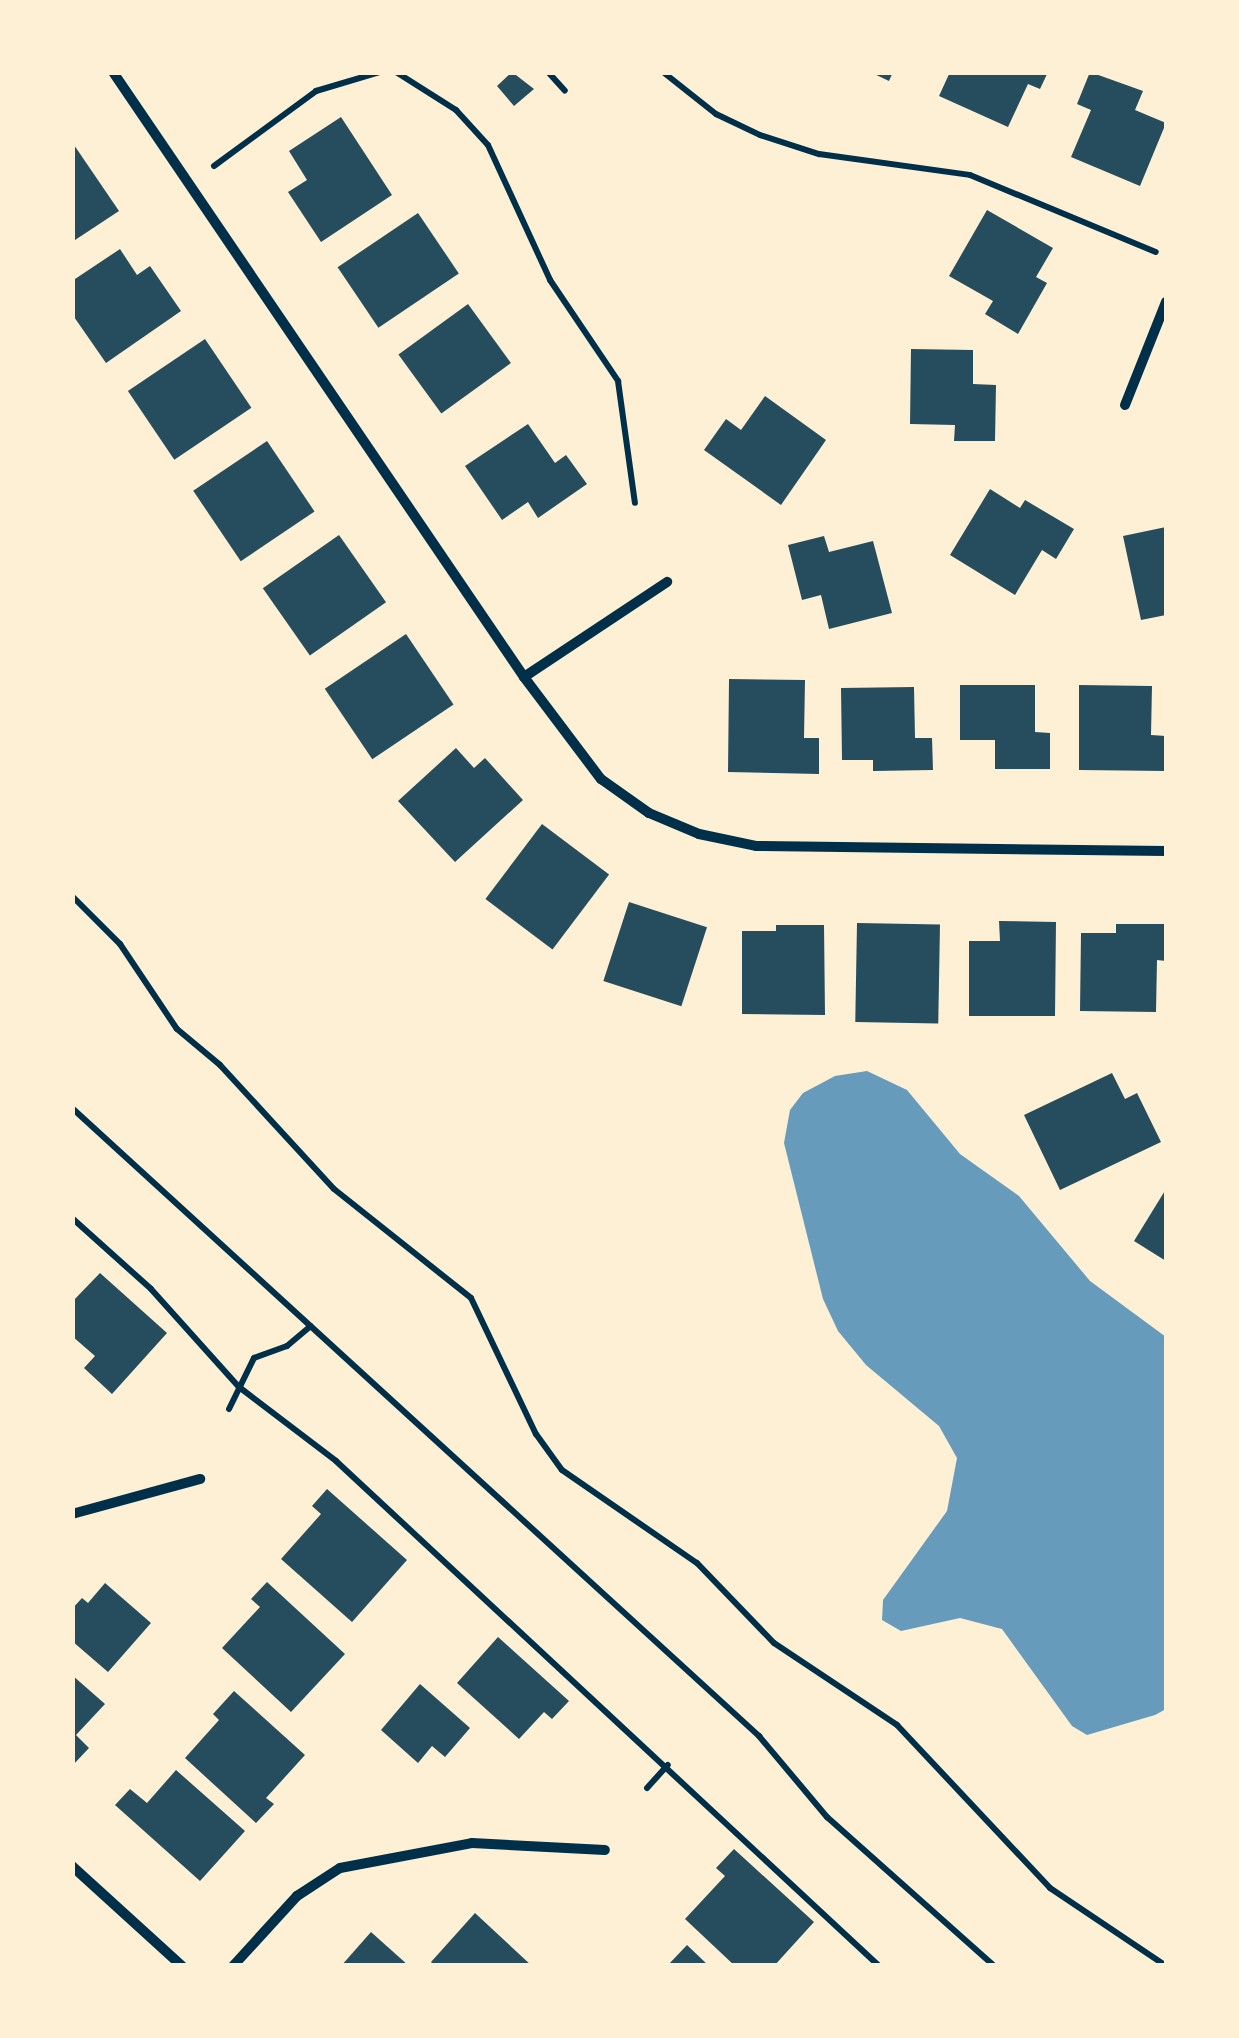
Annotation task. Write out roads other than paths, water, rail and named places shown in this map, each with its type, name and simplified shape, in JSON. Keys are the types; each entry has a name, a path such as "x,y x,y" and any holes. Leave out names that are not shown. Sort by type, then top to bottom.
{"street":[{"path":"113,72 524,677 601,779 649,812 699,834 808,849 1166,851"},
{"path":"1124,405 1166,302"},
{"path":"524,677 666,582"},
{"path":"72,1514 200,1479"},
{"path":"233,1966 297,1896 340,1868 472,1843 605,1850"},
{"path":"72,1866 182,1966"}],"water":[{"path":"867,1071 907,1090 960,1154 1019,1196 1090,1281 1166,1337 1166,1709 1155,1715 1087,1735 1072,1726 1002,1629 960,1618 901,1631 882,1620 883,1600 947,1511 957,1458 939,1426 866,1365 838,1331 823,1299 784,1143 790,1110 803,1093 835,1076"}]}
